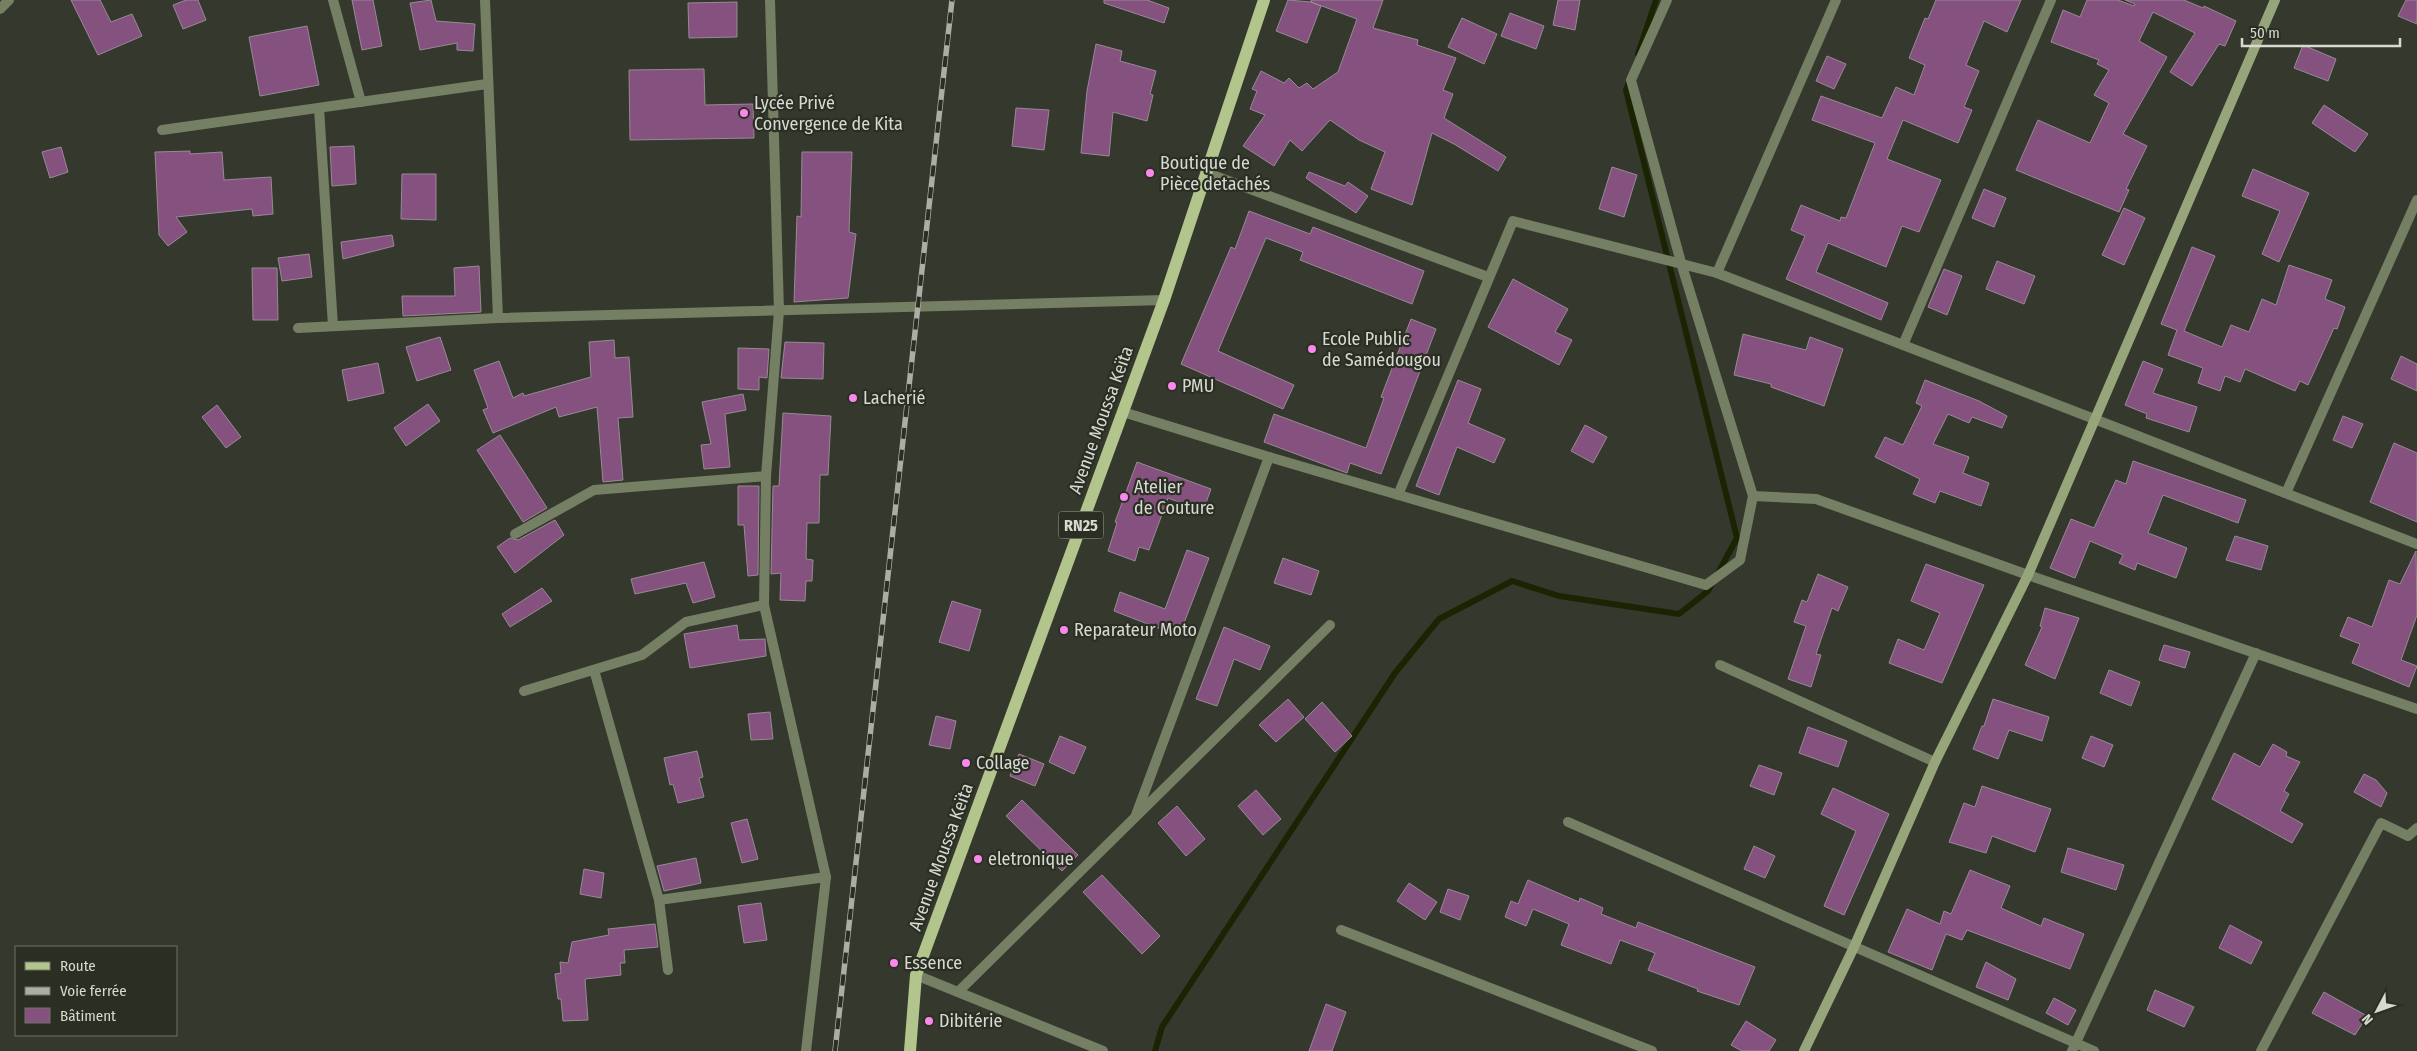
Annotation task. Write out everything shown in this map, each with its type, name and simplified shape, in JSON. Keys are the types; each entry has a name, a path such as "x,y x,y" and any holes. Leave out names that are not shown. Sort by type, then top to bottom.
{"main road":[{"name":"Avenue Moussa Keïta","path":"910,1051 916,976 1164,300 1264,0"}],"street":[{"path":"0,9 9,0"},
{"path":"333,0 361,102"},
{"path":"485,0 498,318"},
{"path":"770,0 779,311 766,476 764,605 826,877 806,1051"},
{"path":"1123,412 1269,457 1706,585 1740,560 1753,496 1682,266 1631,80 1667,0"},
{"path":"1717,274 1836,0"},
{"path":"1903,345 2051,0"},
{"path":"1804,1051 1854,946 1935,762 2028,575 2276,0"},
{"path":"162,130 487,84"},
{"path":"319,108 333,326"},
{"path":"1207,172 1488,277"},
{"path":"2286,493 2417,200"},
{"path":"1398,494 1513,221 1717,274 2417,544"},
{"path":"298,328 498,318 1164,300"},
{"path":"1135,818 1269,457"},
{"path":"515,534 594,490 766,476"},
{"path":"1753,496 1816,499 2028,575 2417,709"},
{"path":"524,691 642,655 686,622 764,605"},
{"path":"958,992 1330,625"},
{"path":"2074,1047 2256,654"},
{"path":"1720,665 1935,762"},
{"path":"594,670 659,900 668,970"},
{"path":"1568,822 1854,946 2074,1047 2094,1051"},
{"path":"2261,1051 2381,823 2408,836 2417,828"},
{"path":"659,900 826,877"},
{"path":"1341,930 1652,1051"},
{"path":"916,976 1103,1051"}],"building":[{"path":"71,0 100,0 111,22 132,14 142,36 98,55"},
{"path":"186,0 198,0 206,20 183,29 173,5"},
{"path":"352,0 373,0 382,46 362,50"},
{"path":"431,0 436,21 475,24 473,51 457,50 457,43 420,50 410,3"},
{"path":"1104,0 1147,0 1169,8 1164,23 1104,3"},
{"path":"1288,0 1311,2 1321,6 1307,43 1276,31"},
{"path":"1311,0 1383,0 1373,28 1418,40 1417,45 1456,58 1443,90 1453,94 1444,118 1506,157 1498,171 1432,133 1412,205 1371,189 1385,152 1359,140 1330,120 1302,151 1290,140 1274,166 1243,146 1265,115 1250,109 1257,91 1252,89 1261,71 1284,83 1289,78 1299,88 1307,83 1313,89 1338,72 1357,19 1311,2"},
{"path":"1558,0 1580,0 1575,30 1553,25"},
{"path":"1936,0 2021,0 2007,32 1984,21 1966,65 1979,71 1964,107 1972,110 1958,143 1903,120 1887,159 1941,180 1919,232 1902,226 1886,267 1828,243 1816,272 1888,303 1881,320 1786,279 1805,236 1791,230 1801,205 1840,221 1841,217 1846,218 1875,143 1812,120 1821,96 1882,118 1896,87 1914,95 1925,65 1909,58 1925,18 1928,19"},
{"path":"2087,0 2118,0 2134,6 2135,4 2125,0 2184,0 2203,8 2204,6 2236,21 2225,46 2219,44 2192,86 2170,72 2195,33 2153,12 2139,41 2167,57 2123,134 2147,146 2126,189 2129,190 2119,212 2016,170 2038,120 2090,143 2109,103 2094,95 2109,70 2097,64 2099,60 2051,42 2063,10 2080,17"},
{"path":"2406,0 2417,0 2417,24 2398,16"},
{"path":"737,2 737,37 689,38 688,3"},
{"path":"1510,13 1544,26 1536,49 1501,36"},
{"path":"1462,18 1497,34 1484,64 1448,47"},
{"path":"307,26 319,85 260,96 249,37"},
{"path":"1096,44 1122,51 1120,61 1156,71 1150,94 1153,95 1147,121 1113,112 1109,156 1081,153 1087,91"},
{"path":"2303,45 2336,59 2328,81 2294,68"},
{"path":"1827,56 1846,64 1834,89 1816,81"},
{"path":"704,69 705,105 753,104 754,138 630,140 629,70"},
{"path":"2324,105 2368,134 2355,152 2312,123"},
{"path":"1016,108 1049,110 1044,150 1012,146"},
{"path":"354,146 356,184 332,186 330,147"},
{"path":"61,147 68,172 50,178 42,152"},
{"path":"190,151 190,154 222,152 224,180 271,177 273,214 253,216 252,209 176,217 187,232 168,246 159,235 155,152"},
{"path":"802,152 852,152 849,232 856,234 848,298 794,302 797,216 801,217"},
{"path":"1612,167 1637,175 1624,217 1599,209"},
{"path":"2253,169 2309,193 2279,262 2262,254 2280,211 2242,196"},
{"path":"1309,172 1345,186 1348,182 1368,196 1356,213 1306,178"},
{"path":"402,174 436,174 436,220 401,219"},
{"path":"1984,189 2006,198 1994,227 1972,218"},
{"path":"2124,208 2145,218 2124,265 2102,255"},
{"path":"1249,211 1310,234 1313,227 1424,271 1412,304 1300,260 1303,252 1266,238 1218,351 1294,385 1283,409 1181,364 1231,247 1235,249"},
{"path":"392,235 394,246 343,259 341,242"},
{"path":"2192,247 2215,256 2184,331 2222,347 2231,325 2249,332 2262,299 2276,305 2289,265 2332,280 2325,299 2345,307 2337,329 2334,328 2308,385 2300,381 2295,391 2245,369 2240,382 2225,376 2220,391 2198,383 2203,368 2168,355 2177,330 2161,324"},
{"path":"309,254 312,277 282,281 278,258"},
{"path":"1997,261 2035,276 2024,304 1986,289"},
{"path":"479,266 481,312 403,316 402,296 455,296 454,268"},
{"path":"252,268 277,268 278,320 253,320"},
{"path":"1944,269 1962,276 1947,315 1928,307"},
{"path":"1513,279 1568,309 1555,332 1572,340 1559,365 1488,327"},
{"path":"1411,319 1436,329 1381,474 1350,463 1347,473 1264,442 1274,414 1366,448 1384,398 1381,397"},
{"path":"1743,334 1806,350 1810,337 1843,349 1824,406 1771,387 1771,384 1734,375"},
{"path":"440,337 451,370 417,381 406,347"},
{"path":"614,340 615,358 629,357 633,417 618,418 623,480 603,482 597,407 559,417 556,407 493,433 483,410 488,408 474,370 499,361 513,398 523,393 524,396 591,377 589,342"},
{"path":"785,342 824,343 823,379 781,378"},
{"path":"738,348 769,349 767,378 759,377 759,390 738,389"},
{"path":"2401,356 2417,364 2417,391 2391,379"},
{"path":"2143,361 2163,369 2153,393 2197,407 2189,432 2146,418 2147,414 2125,405"},
{"path":"378,363 384,393 348,401 342,370"},
{"path":"1458,380 1481,389 1468,423 1505,439 1494,463 1457,447 1439,495 1416,486"},
{"path":"1925,380 1979,401 2007,416 2002,428 1972,417 1969,423 1948,414 1933,444 1969,457 1963,473 1989,483 1981,506 1940,491 1935,503 1913,494 1920,479 1875,457 1885,437 1903,445 1922,406 1916,403"},
{"path":"743,394 746,410 725,414 730,467 704,469 701,445 711,444 702,402"},
{"path":"428,404 440,421 406,446 394,428"},
{"path":"217,405 241,437 226,448 202,417"},
{"path":"783,413 831,416 828,475 820,475 819,523 807,523 806,559 813,560 812,581 806,581 805,601 780,600 781,573 771,574 773,486 779,486"},
{"path":"2343,416 2363,424 2352,448 2333,440"},
{"path":"1585,425 1607,437 1593,463 1571,451"},
{"path":"500,435 547,508 523,522 477,450"},
{"path":"2394,443 2417,453 2417,522 2370,502"},
{"path":"2133,461 2246,500 2238,523 2163,495 2148,533 2187,548 2176,578 2137,563 2135,570 2119,563 2123,555 2090,541 2075,578 2050,568 2071,519 2094,528 2116,480 2126,484"},
{"path":"1137,462 1211,489 1203,511 1168,498 1149,550 1139,547 1135,561 1108,551 1117,523 1115,522"},
{"path":"738,486 759,486 758,575 748,576 744,525 738,525"},
{"path":"555,520 564,535 515,573 497,547 510,538 518,540"},
{"path":"2235,536 2268,546 2261,570 2226,560"},
{"path":"1187,550 1209,558 1179,636 1114,611 1120,592 1165,609"},
{"path":"2416,551 2417,615 2401,660 2417,666 2409,687 2352,663 2360,644 2340,636 2348,617 2372,627 2389,580 2400,584"},
{"path":"1283,558 1319,571 1311,595 1274,583"},
{"path":"704,562 715,597 693,603 686,583 635,594 631,579"},
{"path":"1926,564 1984,585 1942,683 1889,663 1898,639 1924,650 1940,613 1911,601"},
{"path":"1818,574 1848,587 1838,611 1832,608 1816,654 1821,655 1811,687 1788,679 1806,626 1794,622 1802,600 1807,602"},
{"path":"542,588 552,601 510,627 502,614"},
{"path":"952,601 981,610 969,651 939,642"},
{"path":"2045,608 2079,618 2055,679 2025,665 2042,627 2040,626"},
{"path":"737,625 739,640 765,639 766,656 690,668 684,634"},
{"path":"1224,627 1270,646 1260,670 1234,659 1217,706 1196,699"},
{"path":"2164,645 2190,652 2185,668 2159,660"},
{"path":"2109,670 2140,682 2131,706 2100,693"},
{"path":"1288,699 1304,717 1276,742 1259,725"},
{"path":"1993,699 2049,717 2042,741 2009,730 1998,759 1973,749 1982,726 1984,726"},
{"path":"1322,702 1352,736 1335,752 1305,719"},
{"path":"770,712 773,739 751,740 748,714"},
{"path":"936,716 956,721 950,749 929,745"},
{"path":"1808,727 1847,741 1838,767 1799,753"},
{"path":"1060,736 1086,747 1074,774 1049,762"},
{"path":"2091,736 2113,745 2104,767 2082,758"},
{"path":"2273,744 2287,752 2286,756 2300,762 2284,791 2289,794 2280,811 2303,824 2292,843 2212,799 2234,753 2260,767"},
{"path":"697,751 703,777 699,778 704,797 678,803 673,784 670,785 664,758"},
{"path":"1019,754 1044,764 1035,786 1010,776"},
{"path":"1759,765 1782,773 1774,795 1750,786"},
{"path":"2364,774 2376,780 2387,793 2381,807 2354,792"},
{"path":"1982,786 2051,809 2035,852 1992,836 1986,853 1949,842 1964,803 1975,807"},
{"path":"1833,788 1889,814 1844,915 1824,906 1856,831 1821,814"},
{"path":"1256,790 1281,819 1263,835 1238,806"},
{"path":"1022,800 1078,855 1062,871 1006,816"},
{"path":"1177,806 1205,839 1186,856 1158,823"},
{"path":"747,819 758,859 742,863 731,823"},
{"path":"1754,846 1775,856 1765,878 1744,869"},
{"path":"2068,848 2124,865 2116,890 2061,872"},
{"path":"696,858 701,883 664,891 657,866"},
{"path":"584,869 604,873 601,898 580,894"},
{"path":"1970,870 2010,886 2001,908 2041,926 2044,918 2084,934 2070,969 1967,930 1962,940 1946,934 1932,970 1888,952 1907,909 1940,924 1944,911 1951,914"},
{"path":"1102,875 1160,936 1142,954 1083,892"},
{"path":"1528,880 1579,902 1580,898 1603,908 1601,914 1636,928 1638,922 1755,967 1739,1005 1697,991 1698,989 1648,970 1655,953 1620,940 1611,964 1561,945 1569,924 1533,909 1526,926 1505,917 1511,901 1518,904"},
{"path":"1409,883 1437,902 1425,920 1397,901"},
{"path":"1448,889 1469,896 1460,920 1440,912"},
{"path":"761,903 767,940 744,943 738,906"},
{"path":"655,924 658,947 624,950 625,963 620,963 621,975 585,979 588,1020 563,1021 561,999 558,999 555,974 561,973 560,962 568,963 572,942 609,935 608,929"},
{"path":"2230,925 2262,942 2251,964 2219,948"},
{"path":"1986,962 2016,979 2008,1000 1976,987"},
{"path":"2155,990 2194,1007 2184,1027 2147,1010"},
{"path":"2324,992 2367,1016 2355,1035 2312,1013"},
{"path":"2054,998 2076,1010 2068,1025 2046,1013"},
{"path":"1326,1004 1346,1012 1332,1051 1309,1051"},
{"path":"1746,1021 1776,1040 1769,1051 1742,1051 1731,1045"}],"waterway":[{"path":"1638,54 1656,0"},
{"path":"1630,80 1626,90 1737,538 1718,573"},
{"path":"1155,1051 1162,1027 1395,673 1439,619 1512,581 1559,596 1679,614 1708,591 1713,582"}],"railway":[{"path":"835,1051 952,0"}],"place":[{"name":"Lycée Privé Convergence de Kita","path":"744,113"},
{"name":"Boutique de Pièce detachés","path":"1150,173"},
{"name":"Ecole Public de Samédougou","path":"1312,349"},
{"name":"PMU","path":"1172,386"},
{"name":"Lacherié","path":"853,398"},
{"name":"Atelier de Couture","path":"1124,497"},
{"name":"Reparateur Moto","path":"1064,630"},
{"name":"Collage","path":"966,763"},
{"name":"eletronique","path":"978,859"},
{"name":"Essence","path":"894,963"},
{"name":"Dibitérie","path":"929,1021"}]}
